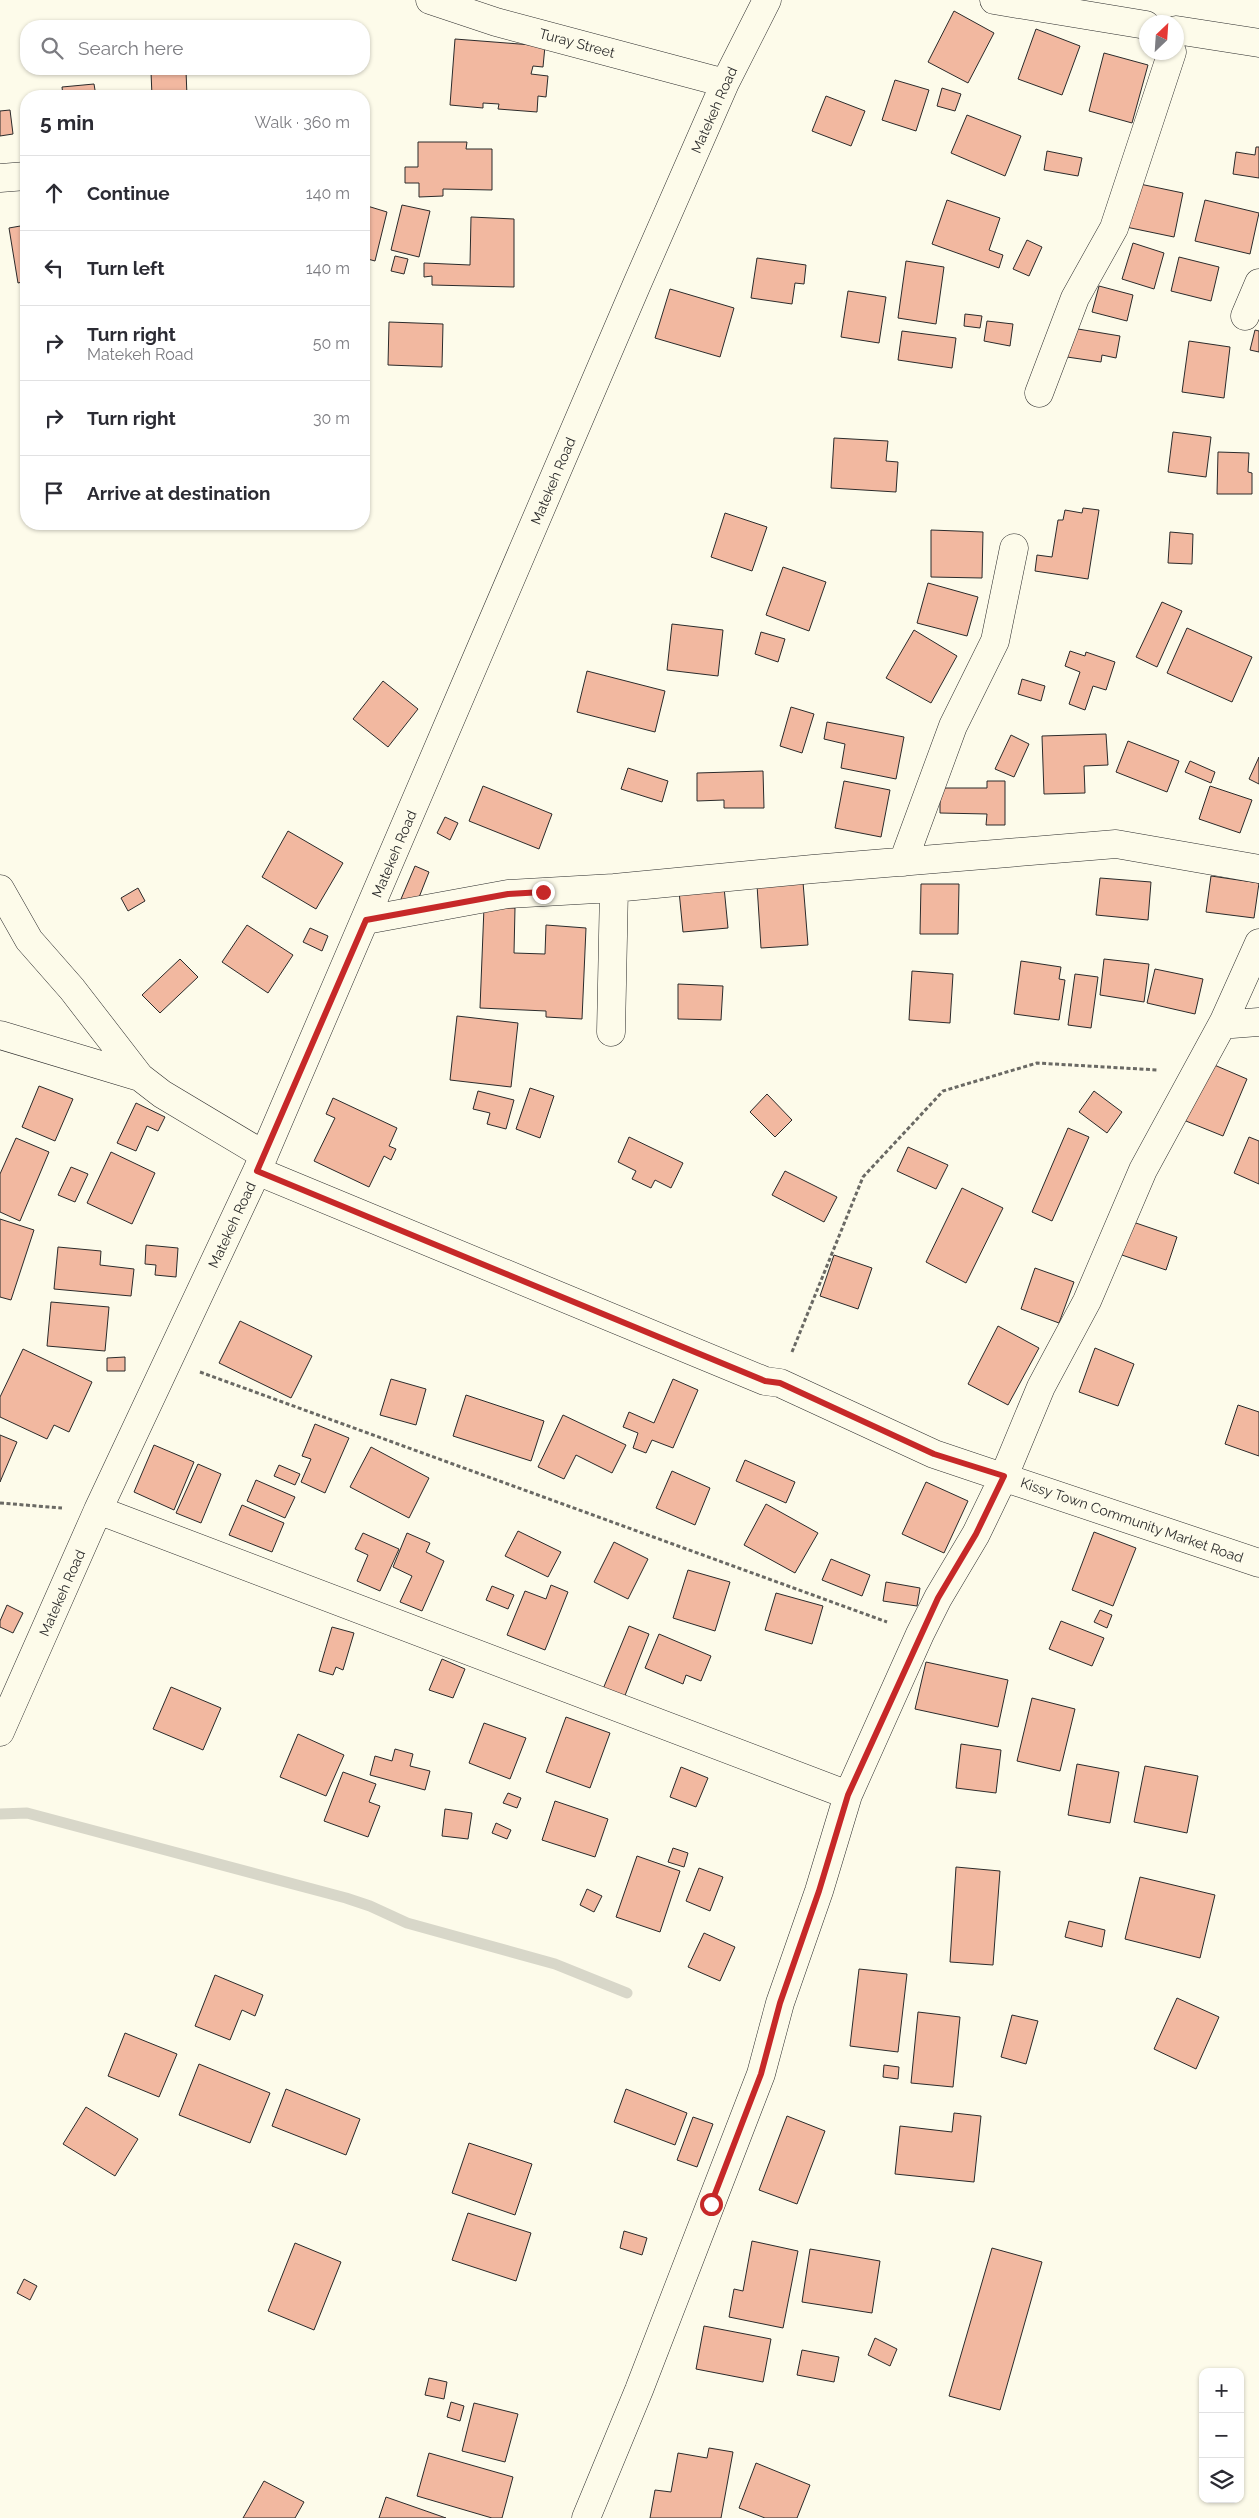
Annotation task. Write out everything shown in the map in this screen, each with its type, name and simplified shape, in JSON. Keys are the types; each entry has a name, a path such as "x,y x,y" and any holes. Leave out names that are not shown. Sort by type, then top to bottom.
{"street":[{"name":"Turay Street","path":"430,0 496,22 725,82"},
{"name":"Matekeh Road","path":"0,1732 98,1510 260,1163 725,82 767,0"},
{"path":"994,0 1139,24"},
{"path":"1184,39 1259,44"},
{"path":"1039,392 1075,298 1114,228 1169,60"},
{"path":"0,178 20,176"},
{"path":"1245,316 1259,283"},
{"path":"903,862 954,726 995,641 1014,548"},
{"path":"366,920 508,894 614,888 1116,844 1259,869"},
{"path":"611,1032 614,888"},
{"path":"0,889 29,940 72,989 140,1077"},
{"path":"586,2518 639,2390 761,2074 780,2003 819,1891 848,1795 920,1634 947,1582 976,1534 1004,1476 1041,1387 1087,1301 1143,1170 1224,1020 1259,943"},
{"path":"1224,1020 1232,1024 1259,1022"},
{"path":"0,1035 140,1077"},
{"name":"Kissy Town Community Market Road","path":"140,1077 260,1163 765,1381 780,1383 934,1454 1259,1563"},
{"path":"98,1510 848,1795"}],"path":[{"path":"780,1383 863,1177 943,1090 1037,1063 1194,1073"},
{"path":"168,1361 920,1634"},
{"path":"0,1503 98,1510"}],"building":[{"path":"954,11 994,33 968,83 928,62"},
{"path":"1036,29 1080,46 1062,95 1018,79"},
{"path":"455,39 545,46 543,67 533,66 531,74 548,76 546,97 538,96 537,112 498,109 499,104 483,103 483,108 450,105"},
{"path":"1104,53 1148,65 1132,123 1089,111"},
{"path":"151,75 186,75 187,90 152,90"},
{"path":"895,80 929,90 916,131 882,120"},
{"path":"94,84 95,90 62,90 62,87"},
{"path":"942,88 961,94 955,111 937,106"},
{"path":"826,96 865,111 851,146 812,131"},
{"path":"10,110 13,134 0,136 0,111"},
{"path":"967,115 1021,136 1005,176 951,153"},
{"path":"418,142 467,142 466,149 492,149 492,190 443,189 443,196 419,197 419,183 405,183 405,167 418,167"},
{"path":"1256,147 1259,147 1259,178 1233,174 1236,152 1255,155"},
{"path":"1047,151 1082,158 1078,176 1044,170"},
{"path":"1135,183 1183,193 1174,237 1126,227"},
{"path":"947,200 1000,218 989,250 1003,255 999,268 932,244"},
{"path":"1205,200 1259,213 1250,254 1195,241"},
{"path":"402,205 430,211 419,257 391,250"},
{"path":"370,207 387,212 375,261 370,260"},
{"path":"471,217 514,219 514,287 432,285 432,276 424,277 424,263 470,265"},
{"path":"20,226 20,282 18,283 9,228"},
{"path":"1027,240 1042,247 1029,276 1013,269"},
{"path":"1133,243 1164,253 1154,289 1122,279"},
{"path":"395,256 408,259 404,274 391,271"},
{"path":"1179,257 1219,267 1211,301 1171,291"},
{"path":"757,258 806,265 804,284 795,283 792,304 751,298"},
{"path":"906,261 944,267 936,324 898,318"},
{"path":"1099,286 1133,295 1127,321 1092,312"},
{"path":"670,289 734,308 720,357 655,338"},
{"path":"848,291 886,297 879,343 841,337"},
{"path":"965,314 982,316 980,328 964,326"},
{"path":"987,321 1013,324 1010,346 984,341"},
{"path":"389,322 443,324 442,367 388,365"},
{"path":"1072,328 1120,336 1116,358 1102,355 1101,362 1067,357"},
{"path":"1255,330 1259,331 1259,352 1250,350"},
{"path":"902,331 956,338 952,368 898,360"},
{"path":"1189,341 1230,347 1224,398 1182,392"},
{"path":"1173,432 1211,437 1206,477 1168,472"},
{"path":"834,438 888,441 886,461 898,462 896,492 831,488"},
{"path":"1218,452 1249,453 1248,472 1252,473 1252,494 1217,494"},
{"path":"1083,508 1099,510 1088,579 1035,571 1037,555 1052,557 1058,520 1063,520 1065,510 1082,513"},
{"path":"725,513 767,527 752,571 711,557"},
{"path":"931,530 983,532 982,578 931,577"},
{"path":"1170,532 1193,534 1192,564 1168,563"},
{"path":"783,567 826,582 809,631 766,615"},
{"path":"928,583 978,597 967,636 917,623"},
{"path":"1162,602 1182,611 1157,667 1136,657"},
{"path":"672,624 723,630 718,676 667,670"},
{"path":"1187,628 1252,657 1232,702 1167,673"},
{"path":"914,630 957,656 931,703 886,678"},
{"path":"761,632 785,639 778,662 755,654"},
{"path":"1070,651 1085,656 1086,652 1115,662 1106,690 1093,686 1085,710 1069,704 1080,672 1065,666"},
{"path":"587,671 665,691 655,732 577,712"},
{"path":"1022,679 1045,686 1041,701 1018,694"},
{"path":"383,681 418,709 388,747 353,719"},
{"path":"791,707 814,714 802,753 780,746"},
{"path":"827,722 904,737 896,779 841,768 845,744 824,739"},
{"path":"1106,734 1108,765 1084,766 1085,793 1044,794 1042,736"},
{"path":"1011,735 1029,744 1014,777 995,769"},
{"path":"1128,741 1179,761 1167,792 1116,772"},
{"path":"1259,757 1259,784 1249,779"},
{"path":"1190,761 1215,772 1211,783 1185,772"},
{"path":"628,768 668,781 662,802 621,789"},
{"path":"763,771 764,808 724,808 724,800 697,801 697,773"},
{"path":"844,781 890,790 881,837 835,828"},
{"path":"987,781 1005,781 1005,825 986,825 987,814 940,813 940,788 987,788"},
{"path":"483,786 552,814 539,849 469,821"},
{"path":"1210,786 1252,800 1240,833 1199,819"},
{"path":"445,817 458,823 450,840 437,833"},
{"path":"288,831 343,863 316,909 262,877"},
{"path":"415,866 429,872 416,905 401,899"},
{"path":"1211,876 1259,883 1254,918 1206,912"},
{"path":"1100,878 1151,882 1148,920 1096,915"},
{"path":"803,882 808,945 761,948 757,885"},
{"path":"921,884 959,884 958,934 920,934"},
{"path":"724,887 728,928 683,932 679,891"},
{"path":"138,888 145,901 128,911 121,898"},
{"path":"484,907 515,908 514,953 545,954 546,925 586,928 582,1019 546,1017 546,1011 480,1008"},
{"path":"247,925 293,955 268,993 222,962"},
{"path":"310,928 328,936 322,951 303,942"},
{"path":"180,959 198,977 160,1013 142,995"},
{"path":"1104,959 1149,964 1144,1002 1100,995"},
{"path":"1021,961 1061,967 1059,979 1065,980 1059,1020 1014,1014"},
{"path":"1155,969 1203,979 1195,1014 1147,1003"},
{"path":"912,971 953,974 950,1023 909,1020"},
{"path":"1075,974 1098,977 1091,1028 1068,1025"},
{"path":"678,984 723,986 721,1020 678,1019"},
{"path":"457,1016 518,1023 511,1087 450,1080"},
{"path":"1205,1061 1247,1079 1223,1136 1181,1119"},
{"path":"39,1086 73,1099 55,1141 22,1127"},
{"path":"530,1088 554,1096 540,1138 516,1129"},
{"path":"478,1091 514,1100 506,1129 487,1124 490,1113 473,1109"},
{"path":"1094,1091 1122,1112 1107,1133 1079,1112"},
{"path":"767,1094 792,1120 775,1137 750,1112"},
{"path":"333,1098 397,1128 389,1146 396,1149 391,1160 384,1156 369,1187 314,1161 335,1118 326,1114"},
{"path":"136,1103 165,1117 158,1131 147,1126 136,1151 117,1143"},
{"path":"1068,1128 1089,1137 1052,1221 1032,1212"},
{"path":"629,1137 683,1163 671,1188 655,1180 651,1188 632,1179 636,1171 618,1162"},
{"path":"1249,1137 1259,1141 1259,1184 1234,1173"},
{"path":"16,1138 49,1152 20,1221 0,1212 0,1174"},
{"path":"908,1147 948,1165 936,1189 897,1171"},
{"path":"111,1152 155,1173 132,1224 87,1203"},
{"path":"71,1167 88,1174 75,1202 58,1195"},
{"path":"785,1171 837,1197 824,1222 772,1195"},
{"path":"962,1188 1003,1208 966,1283 926,1262"},
{"path":"0,1219 34,1230 11,1300 0,1297"},
{"path":"1127,1220 1177,1237 1166,1270 1116,1253"},
{"path":"146,1245 178,1248 176,1277 155,1275 156,1265 145,1264"},
{"path":"58,1247 101,1251 100,1265 134,1269 131,1296 54,1289"},
{"path":"834,1255 872,1268 858,1309 820,1296"},
{"path":"1035,1268 1074,1282 1059,1323 1021,1309"},
{"path":"51,1302 109,1307 105,1351 47,1346"},
{"path":"240,1321 312,1356 291,1398 219,1363"},
{"path":"998,1326 1039,1348 1008,1405 968,1384"},
{"path":"1095,1348 1134,1364 1118,1406 1079,1392"},
{"path":"23,1349 92,1382 69,1432 54,1425 47,1439 0,1417 0,1397"},
{"path":"125,1357 125,1371 107,1371 107,1358"},
{"path":"391,1379 426,1389 416,1425 380,1415"},
{"path":"673,1379 698,1390 673,1448 652,1440 646,1453 633,1448 638,1433 623,1427 629,1412 654,1423"},
{"path":"466,1395 544,1421 531,1461 453,1436"},
{"path":"1238,1405 1259,1412 1259,1456 1225,1444"},
{"path":"563,1415 626,1445 612,1473 576,1455 564,1479 538,1467"},
{"path":"315,1424 349,1438 325,1493 301,1482 311,1459 302,1456"},
{"path":"0,1435 17,1442 0,1482"},
{"path":"154,1445 194,1462 174,1510 134,1492"},
{"path":"371,1447 429,1478 409,1518 350,1487"},
{"path":"745,1460 795,1482 786,1503 736,1481"},
{"path":"198,1464 221,1474 201,1523 176,1513"},
{"path":"279,1465 300,1474 295,1485 274,1476"},
{"path":"672,1471 710,1488 695,1525 656,1508"},
{"path":"256,1480 295,1497 285,1518 247,1501"},
{"path":"926,1482 968,1501 944,1553 902,1534"},
{"path":"766,1504 818,1533 795,1573 744,1545"},
{"path":"242,1505 284,1523 272,1552 229,1535"},
{"path":"518,1531 561,1552 548,1577 505,1556"},
{"path":"1094,1532 1136,1548 1113,1606 1072,1590"},
{"path":"363,1533 399,1549 380,1591 357,1581 368,1555 355,1549"},
{"path":"407,1533 430,1543 426,1552 444,1561 422,1611 400,1602 412,1576 393,1567"},
{"path":"614,1542 648,1559 628,1599 594,1582"},
{"path":"831,1559 870,1575 862,1596 822,1580"},
{"path":"688,1570 730,1582 715,1631 673,1618"},
{"path":"886,1582 920,1588 917,1606 883,1601"},
{"path":"551,1585 568,1592 545,1650 507,1635 525,1591 546,1599"},
{"path":"492,1586 514,1595 508,1609 486,1600"},
{"path":"776,1593 823,1606 812,1644 765,1630"},
{"path":"7,1605 23,1613 13,1633 0,1627 0,1621"},
{"path":"1100,1610 1112,1615 1107,1628 1094,1622"},
{"path":"1061,1621 1104,1638 1092,1666 1049,1649"},
{"path":"629,1626 649,1634 624,1698 603,1689"},
{"path":"332,1627 354,1633 343,1670 336,1667 333,1675 319,1671"},
{"path":"659,1634 711,1656 701,1681 686,1675 683,1684 645,1668"},
{"path":"442,1659 465,1669 453,1698 429,1690"},
{"path":"926,1662 1008,1680 998,1727 915,1709"},
{"path":"171,1687 221,1708 203,1750 153,1729"},
{"path":"1032,1698 1075,1709 1060,1771 1017,1761"},
{"path":"566,1717 610,1733 590,1788 546,1772"},
{"path":"484,1723 526,1738 510,1779 469,1763"},
{"path":"298,1734 344,1755 326,1796 280,1777"},
{"path":"961,1744 1001,1750 996,1793 956,1788"},
{"path":"395,1749 413,1754 410,1766 430,1771 425,1790 370,1775 375,1756 392,1761"},
{"path":"1077,1764 1119,1772 1110,1823 1068,1815"},
{"path":"1145,1766 1198,1776 1187,1833 1134,1822"},
{"path":"681,1767 708,1778 696,1807 670,1797"},
{"path":"343,1772 376,1784 369,1802 380,1806 368,1837 324,1821"},
{"path":"508,1793 521,1798 517,1808 503,1803"},
{"path":"555,1801 608,1819 595,1857 542,1840"},
{"path":"445,1809 472,1813 468,1839 442,1836"},
{"path":"496,1823 511,1830 507,1839 492,1833"},
{"path":"673,1848 688,1853 684,1867 668,1862"},
{"path":"637,1856 680,1871 660,1932 616,1917"},
{"path":"956,1867 1000,1871 993,1965 950,1962"},
{"path":"699,1868 723,1877 710,1911 686,1901"},
{"path":"1140,1877 1215,1895 1200,1958 1125,1939"},
{"path":"587,1889 602,1896 594,1912 580,1905"},
{"path":"1069,1921 1105,1930 1102,1947 1065,1937"},
{"path":"704,1933 735,1947 720,1981 688,1967"},
{"path":"859,1969 907,1974 898,2052 850,2046"},
{"path":"215,1975 263,1995 255,2016 242,2010 230,2040 195,2026"},
{"path":"1177,1998 1219,2017 1196,2069 1154,2049"},
{"path":"918,2012 960,2017 953,2087 911,2083"},
{"path":"1012,2015 1038,2021 1026,2064 1001,2057"},
{"path":"125,2033 177,2054 159,2097 108,2076"},
{"path":"199,2064 270,2093 250,2143 179,2115"},
{"path":"884,2065 899,2067 898,2079 883,2077"},
{"path":"286,2089 360,2119 346,2155 272,2126"},
{"path":"626,2089 687,2113 675,2145 614,2122"},
{"path":"86,2107 138,2139 115,2176 63,2144"},
{"path":"954,2113 981,2116 974,2182 895,2174 900,2126 952,2132"},
{"path":"787,2116 825,2131 797,2204 759,2190"},
{"path":"693,2117 713,2124 697,2167 677,2160"},
{"path":"469,2143 532,2164 515,2215 452,2193"},
{"path":"468,2213 531,2233 516,2281 452,2260"},
{"path":"624,2231 647,2238 642,2255 620,2248"},
{"path":"752,2241 798,2251 783,2328 729,2317 734,2289 743,2291"},
{"path":"295,2243 341,2262 314,2330 268,2311"},
{"path":"992,2248 1042,2262 1000,2410 949,2396"},
{"path":"810,2249 880,2261 872,2313 802,2302"},
{"path":"24,2279 37,2286 30,2300 17,2293"},
{"path":"704,2326 771,2339 763,2382 696,2369"},
{"path":"875,2338 897,2349 890,2366 868,2355"},
{"path":"802,2350 839,2357 834,2382 797,2375"},
{"path":"429,2378 447,2382 444,2399 425,2395"},
{"path":"451,2402 464,2406 460,2421 447,2417"},
{"path":"474,2403 518,2414 505,2462 462,2451"},
{"path":"709,2448 733,2452 721,2518 650,2518 655,2490 671,2492 678,2453 707,2458"},
{"path":"429,2453 513,2477 502,2518 492,2518 417,2496"},
{"path":"756,2463 810,2485 797,2518 765,2518 739,2508"},
{"path":"264,2481 304,2502 295,2518 243,2518"},
{"path":"386,2497 446,2518 379,2518"}],"waterway":[{"path":"0,1814 27,1813 346,1898 370,1906 407,1923 555,1964 627,1993"}],"route":[{"path":"543,892 508,894 366,920 257,1171 765,1381 780,1383 934,1454 1004,1476 976,1534 956,1565 920,1634 848,1795 819,1891 780,2003 761,2074 711,2204"}]}
